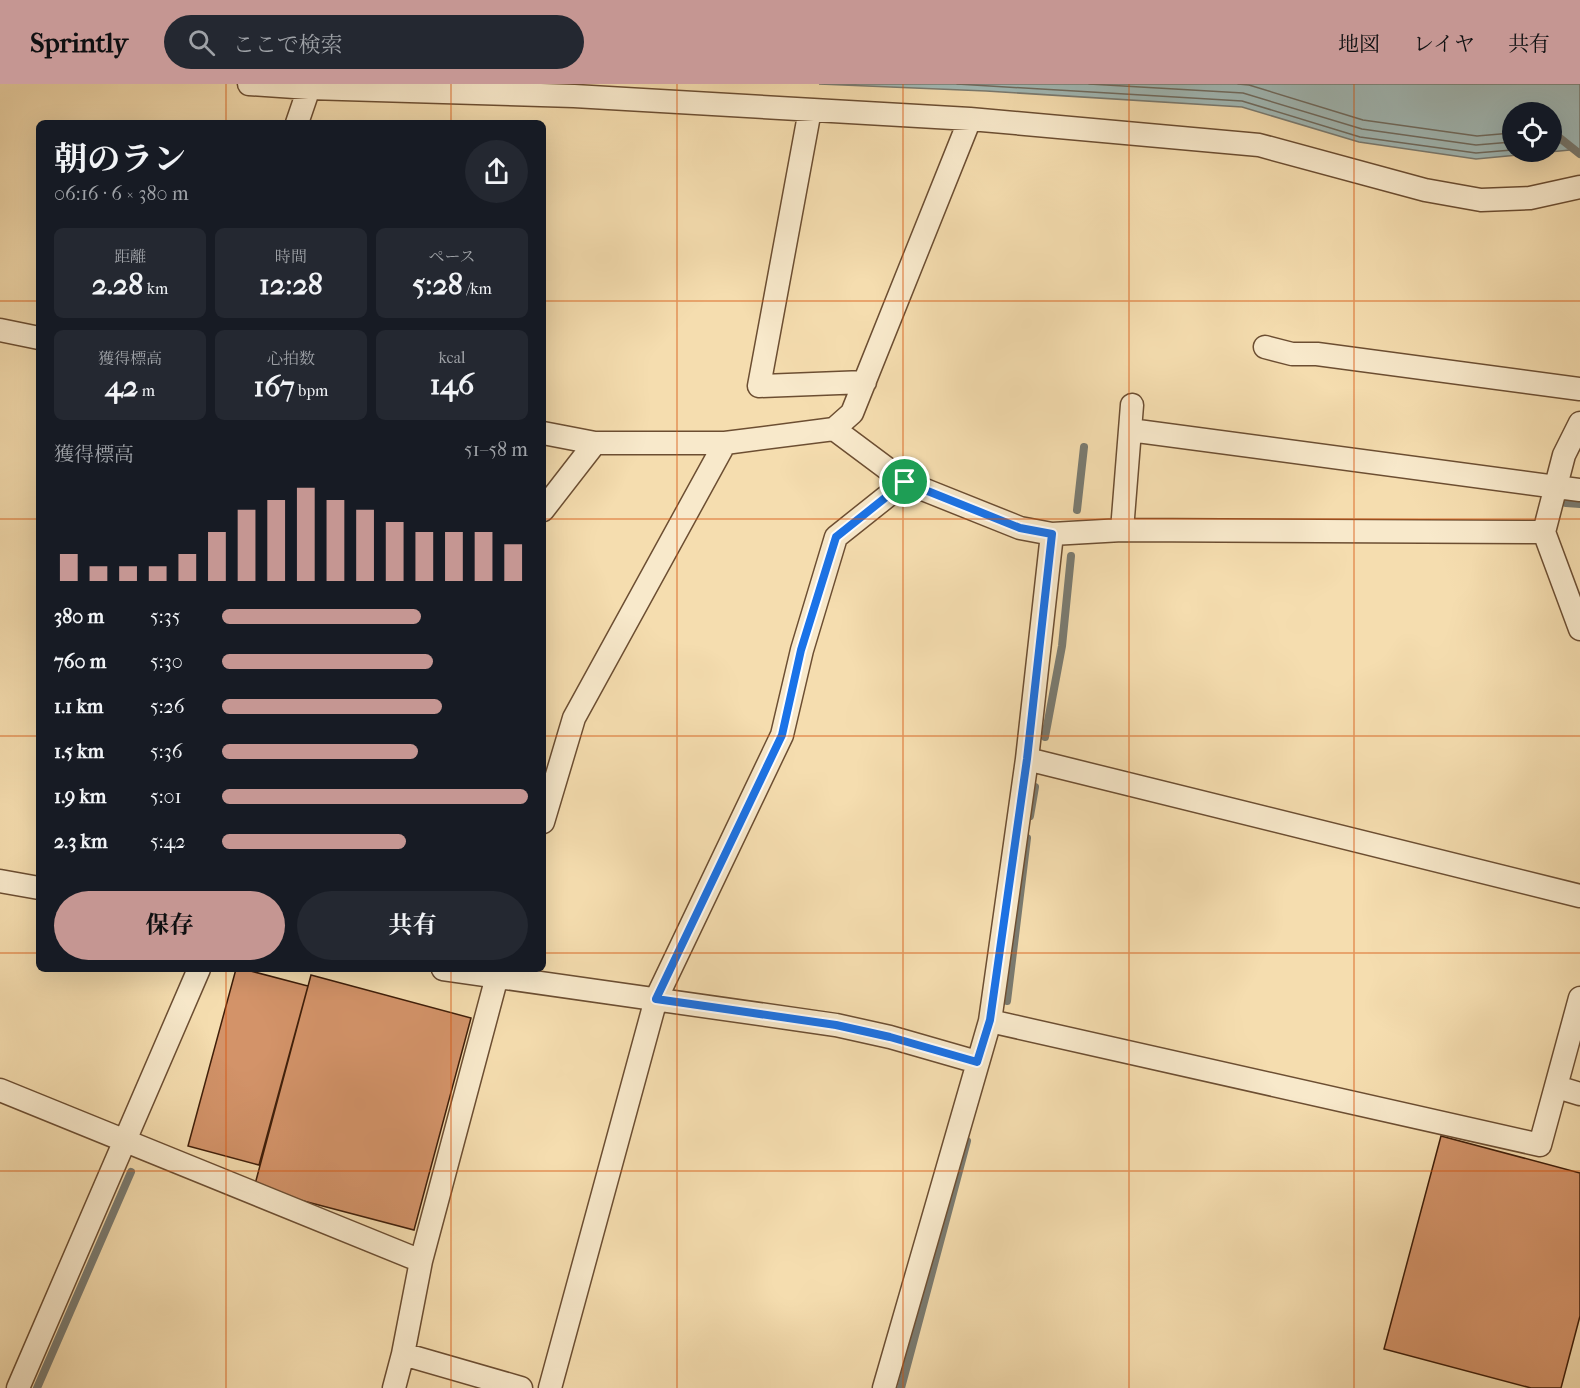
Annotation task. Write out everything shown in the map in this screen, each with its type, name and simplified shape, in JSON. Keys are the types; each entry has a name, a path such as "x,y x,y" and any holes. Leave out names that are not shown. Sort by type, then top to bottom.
{"street":[{"path":"249,84 574,96 970,119 1259,145 1425,190 1481,200 1530,198 1579,191"},
{"path":"298,120 309,88"},
{"path":"810,110 759,386 865,382"},
{"path":"546,434 595,442 725,443 834,429 852,413 970,119"},
{"path":"0,330 36,337"},
{"path":"1265,347 1292,354 1317,354 1580,389"},
{"path":"1122,530 1132,405"},
{"path":"1580,423 1564,455 1544,532 1580,629"},
{"path":"834,429 905,482 1020,528 1052,534 1122,530 1544,532"},
{"path":"1130,430 1580,490"},
{"path":"546,506 595,442"},
{"path":"546,812 574,718 642,590 725,443"},
{"path":"549,1388 656,999 782,735 801,650 836,537 905,482"},
{"path":"884,1388 990,1020 1027,759 1052,534"},
{"path":"1027,759 1580,896"},
{"path":"0,881 36,886"},
{"path":"18,1388 198,972"},
{"path":"394,1388 421,1261 497,973 836,1025 890,1037 977,1062"},
{"path":"990,1020 1540,1145 1580,998"},
{"path":"1557,1087 1580,1094"},
{"path":"0,1090 421,1261"},
{"path":"403,1354 521,1388"}],"water":[{"path":"819,84 1580,84 1580,149 1562,151 1562,102 1502,102 1502,157 1476,159 1359,142 1242,107 986,91"}],"building":[{"path":"235,972 254,972 308,986 259,1165 188,1146"},
{"path":"311,975 471,1018 414,1230 254,1188"},
{"path":"1441,1136 1580,1173 1580,1316 1561,1388 1531,1388 1384,1349"}],"waterway":[{"path":"1562,140 1580,154"},
{"path":"1077,510 1084,447"},
{"path":"1566,503 1580,504"},
{"path":"1045,737 1062,646 1071,556"},
{"path":"1030,816 1035,787"},
{"path":"1007,1001 1027,838"},
{"path":"901,1388 967,1141"},
{"path":"37,1388 131,1172"}],"route":[{"path":"905,482 1020,528 1052,534 1027,759 990,1020 977,1062 890,1037 836,1025 656,999 782,735 801,650 836,537 905,482"}]}
